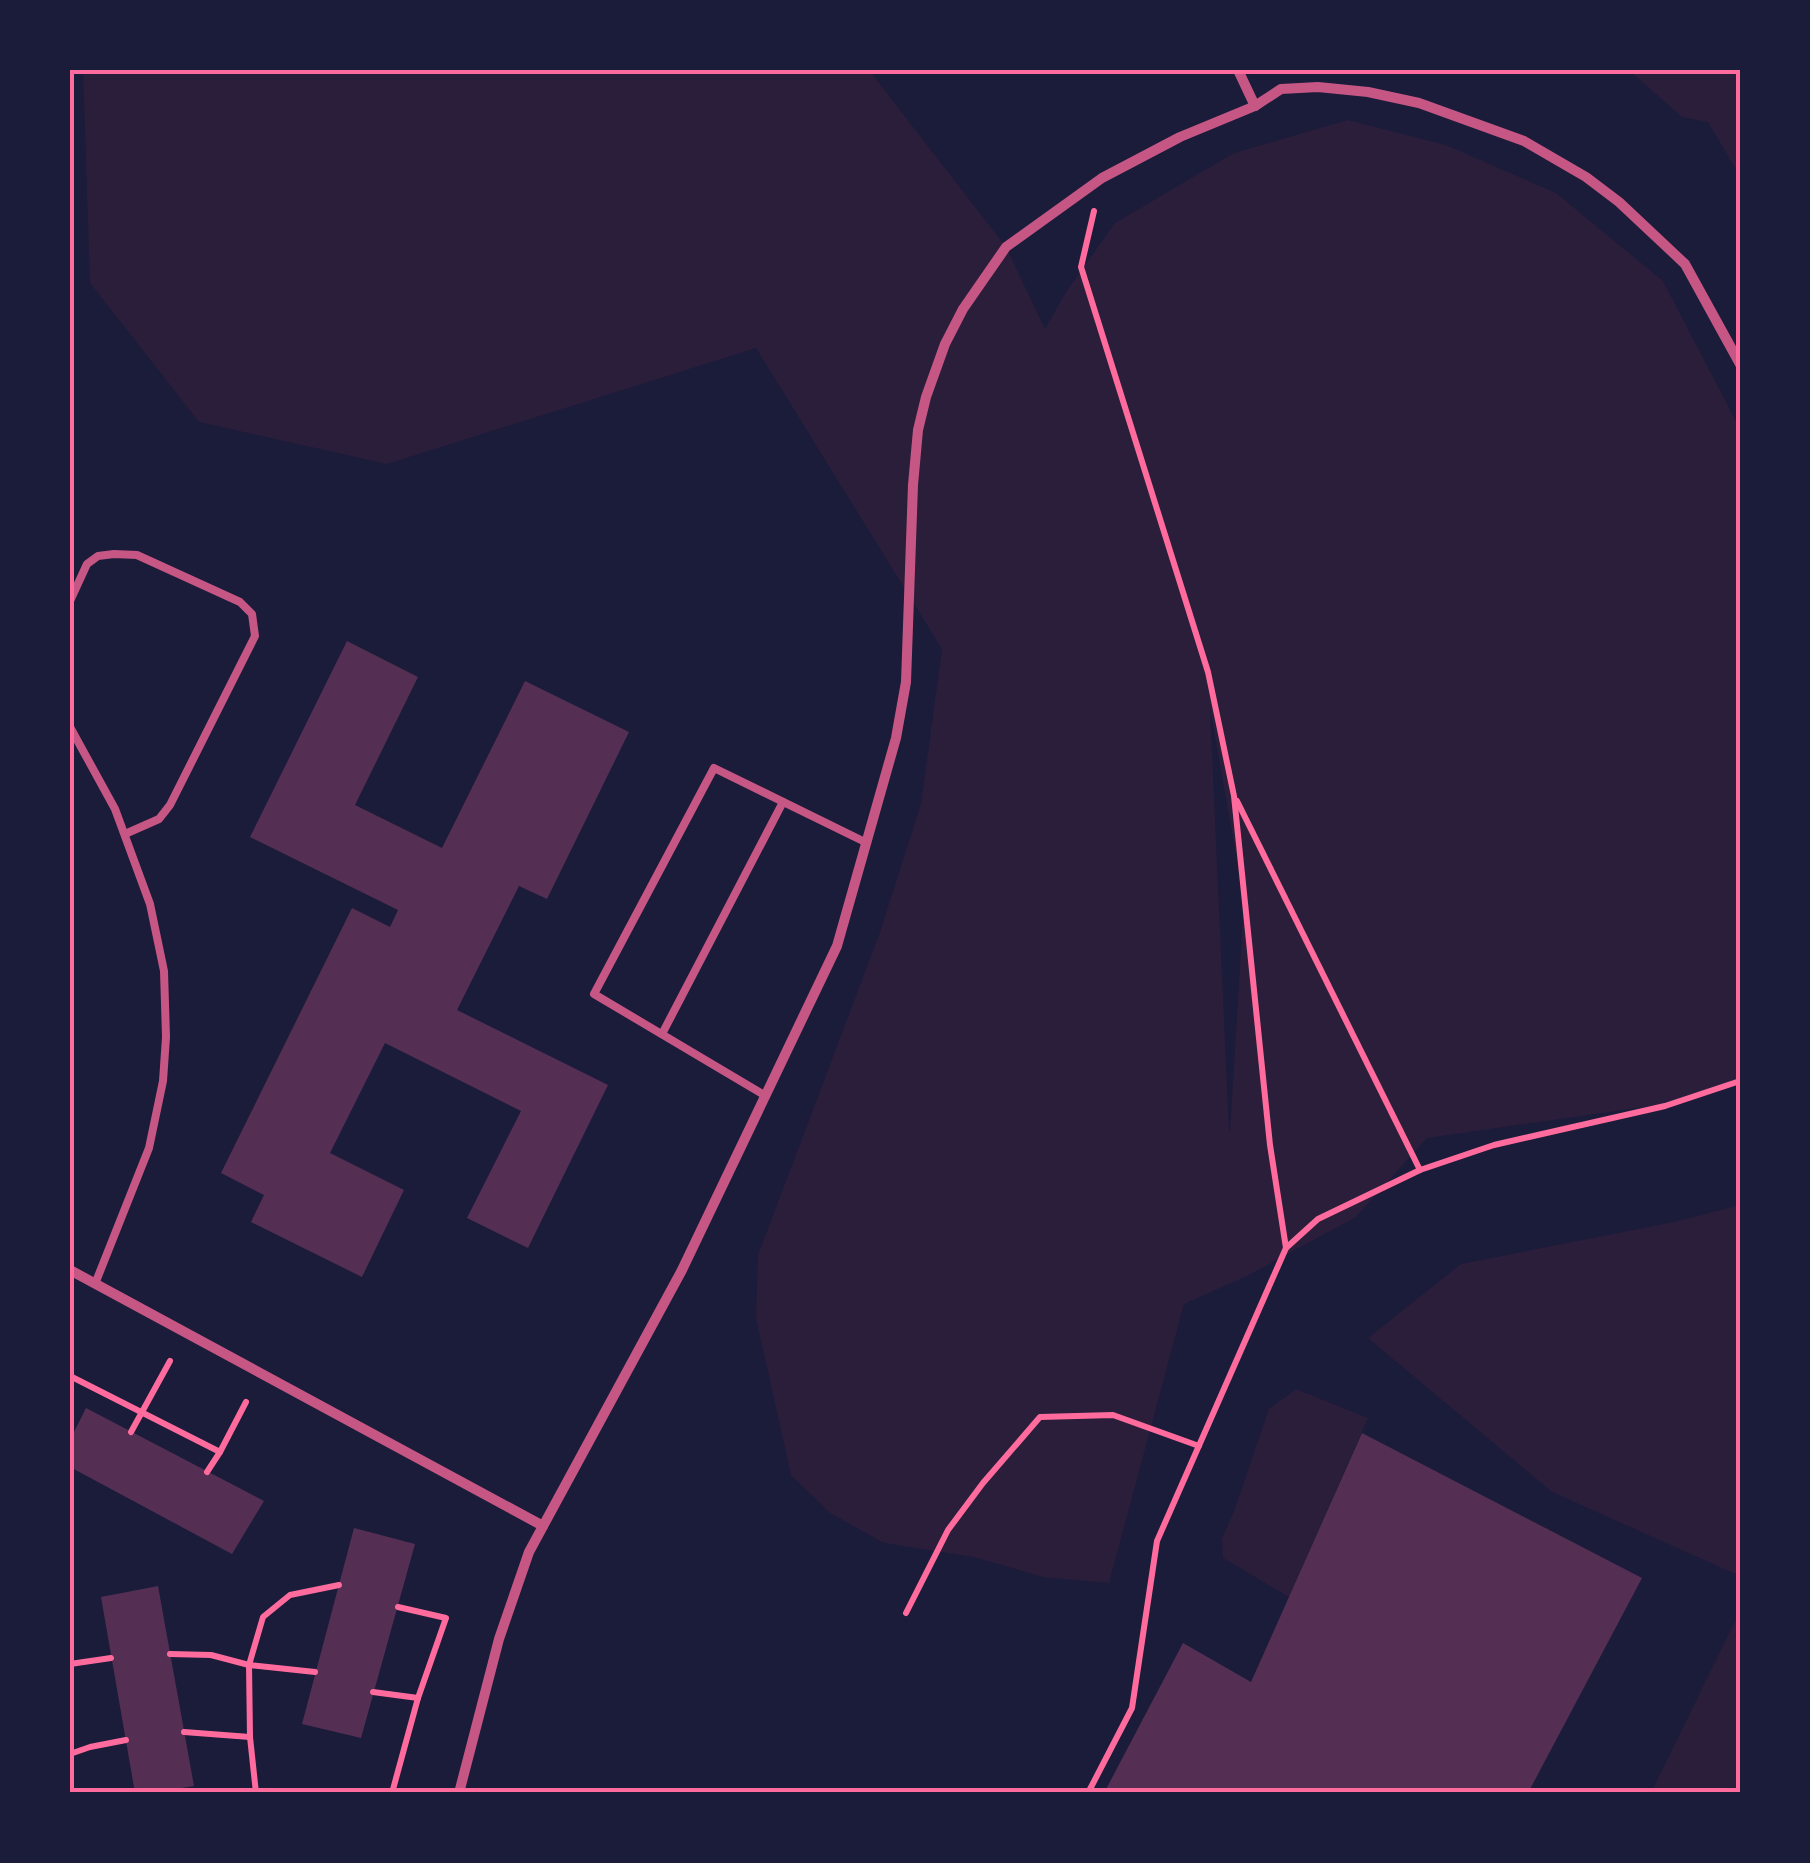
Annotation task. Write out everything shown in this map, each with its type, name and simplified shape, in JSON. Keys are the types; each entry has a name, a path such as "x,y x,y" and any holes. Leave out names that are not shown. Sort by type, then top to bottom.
{"street":[{"path":"1238,70 1255,106"},
{"path":"459,1793 499,1639 529,1552 674,1287 836,946 896,738 906,682 914,485 918,430 926,397 962,309 1006,247 1102,178 1180,137 1255,106 1281,88 1318,86 1368,92 1419,103 1524,141 1586,177 1619,202 1685,264 1740,364"},
{"path":"70,1270 544,1526"}],"lane":[{"path":"70,601 87,564 98,556 137,555 240,602 252,614 255,636 170,805 159,819 125,834"},
{"path":"70,727 115,808 150,904 164,971 163,1081 149,1148 95,1284"},
{"path":"766,1096 594,994 714,768 866,844"},
{"path":"662,1034 783,802"}],"path":[{"path":"1102,178 1081,267 1208,672 1234,796 1270,1145 1286,1248"},
{"path":"1234,796 1420,1170"},
{"path":"1088,1793 1132,1708 1157,1541 1286,1248 1318,1218 1420,1170 1494,1144 1665,1106 1740,1081"},
{"path":"131,1432 170,1361"},
{"path":"70,1376 220,1452"},
{"path":"208,1472 246,1402"},
{"path":"906,1613 948,1530 1040,1416 1113,1415 1199,1446"},
{"path":"256,1793 249,1665 263,1617 290,1595 339,1585"},
{"path":"392,1793 418,1698 446,1618 398,1606"},
{"path":"170,1654 211,1655 249,1665 316,1672"},
{"path":"70,1664 112,1658"},
{"path":"373,1692 418,1698"},
{"path":"184,1732 250,1737"},
{"path":"70,1754 126,1740"}],"shaded area":[{"path":"83,70 869,70 1006,247 1045,329 1115,223 1234,153 1348,120 1446,145 1556,193 1663,281 1740,429 1740,1078 1672,1103 1427,1138 1356,1217 1247,1276 1184,1304 1109,1583 1043,1577 974,1557 884,1543 830,1513 791,1475 756,1318 758,1255 879,935 921,804 942,649 756,348 387,464 199,422 90,283","holes":["1210,708 1244,900 1230,1131"]},
{"path":"1629,70 1740,70 1740,176 1708,122 1682,117"},
{"path":"1740,1205 1740,1576 1552,1492 1368,1338 1461,1264"},
{"path":"1296,1389 1368,1418 1289,1597 1223,1558 1222,1539 1269,1409"},
{"path":"1740,1611 1740,1793 1651,1793"}],"building":[{"path":"347,641 418,677 355,805 442,848 525,681 629,732 547,899 519,886 457,1010 608,1085 528,1248 467,1218 521,1111 385,1043 330,1153 404,1190 362,1277 251,1222 264,1195 221,1173 352,908 390,927 398,910 250,837"},
{"path":"86,1408 264,1501 232,1554 70,1467 70,1440"},
{"path":"1362,1433 1642,1578 1528,1793 1104,1793 1183,1643 1251,1682"},
{"path":"354,1528 415,1544 361,1738 302,1724"},
{"path":"158,1586 194,1786 135,1793 101,1597"}]}
